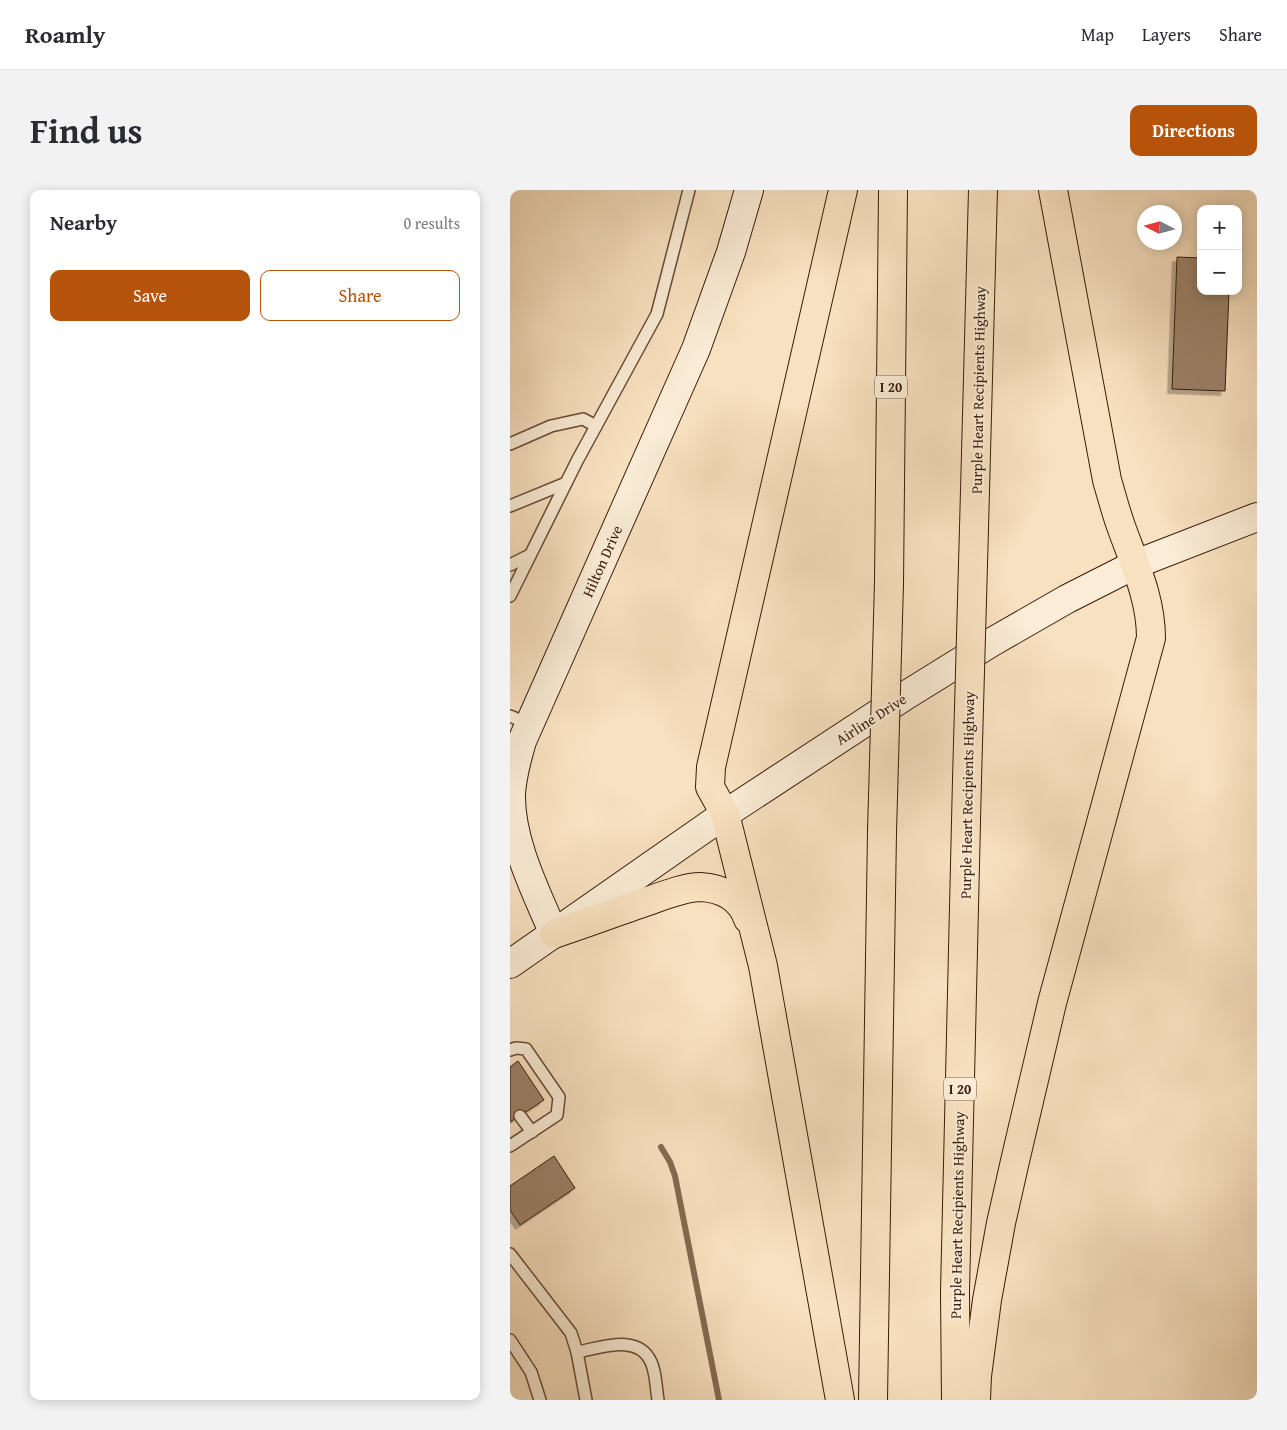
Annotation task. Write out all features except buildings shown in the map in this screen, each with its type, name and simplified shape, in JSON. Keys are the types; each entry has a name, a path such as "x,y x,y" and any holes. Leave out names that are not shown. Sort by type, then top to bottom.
{"highway":[{"path":"840,1400 763,966 725,814 710,787 711,767 843,190"},
{"name":"I 20","path":"873,1400 882,832 889,583 894,190"},
{"name":"Purple Heart Recipients Highway","path":"956,1400 955,1292 983,190"},
{"path":"976,1400 977,1376 987,1300 1001,1223 1052,1003 1151,638 1148,605 1107,480 1053,190"},
{"path":"554,934 680,891 699,887 716,889 728,894 740,904 747,916 763,966"}],"main road":[{"name":"Hilton Drive","path":"554,934 525,864 512,818 511,794 515,766 522,741 520,720 696,349 731,252 746,193"},
{"name":"Airline Drive","path":"510,964 725,814 908,694 992,642 1067,599 1136,564 1257,517"}],"lane":[{"path":"510,596 566,483 657,314 689,190"},
{"path":"510,444 551,426 583,419 596,426"},
{"path":"510,506 566,483"},
{"path":"510,565 530,556"},
{"path":"510,1050 516,1048 526,1049 559,1097 557,1115 510,1146"},
{"path":"520,1116 532,1132"},
{"path":"510,1254 571,1333 577,1352 586,1400"},
{"path":"510,1340 531,1372 540,1400"},
{"path":"577,1352 627,1344 642,1348 652,1362 658,1400"}],"waterway":[{"path":"661,1147 670,1162 675,1176 719,1400"}]}
